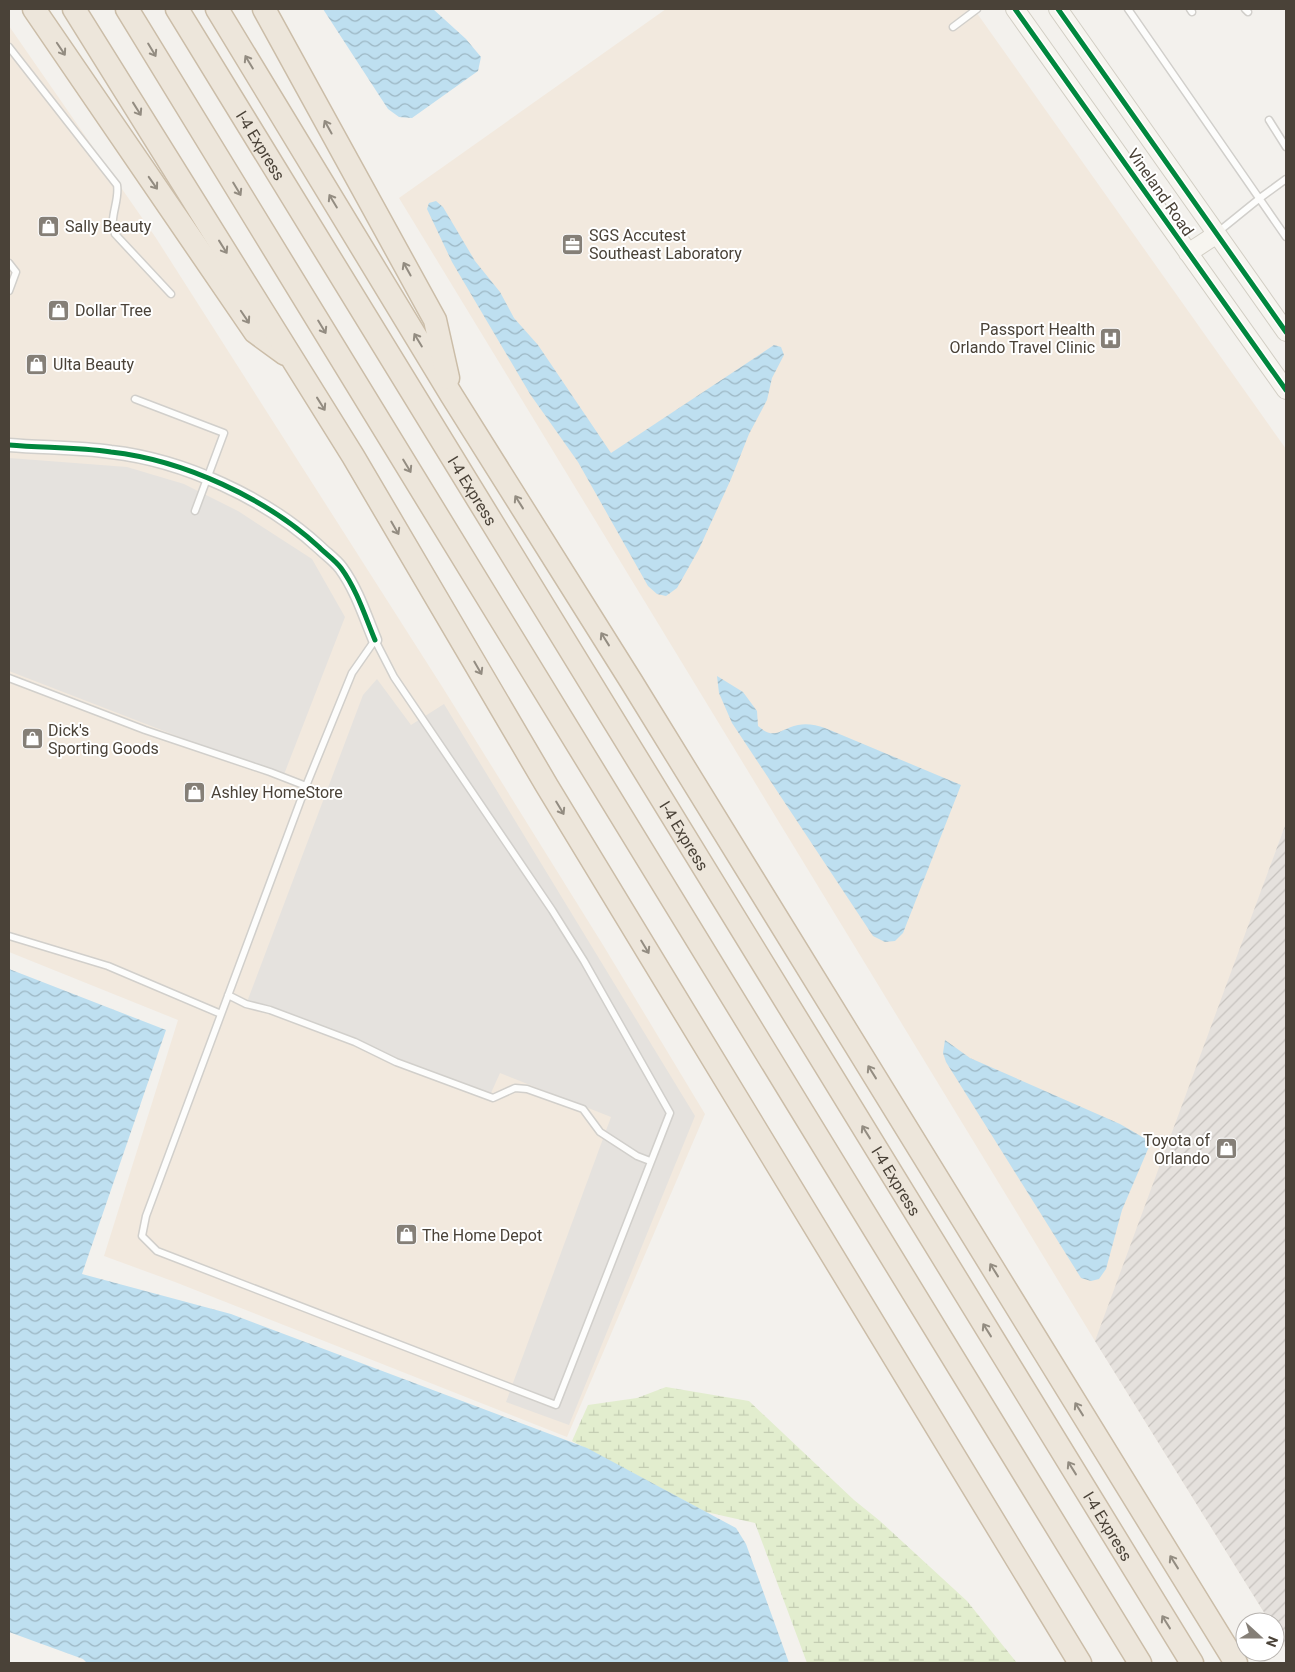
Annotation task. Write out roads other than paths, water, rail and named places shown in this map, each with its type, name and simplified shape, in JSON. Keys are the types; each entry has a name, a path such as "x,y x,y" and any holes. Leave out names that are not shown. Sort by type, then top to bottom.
{"highway":[{"path":"34,9 255,332 296,363"},
{"path":"74,9 353,456 552,795 1080,1663"},
{"path":"126,9 1140,1663"},
{"name":"I-4 Express","path":"177,9 1192,1663"},
{"path":"217,9 452,396 636,689 1236,1663"},
{"path":"264,9 435,320 452,396"}],"street":[{"name":"Vineland Road","path":"1015,9 1286,390"},
{"name":"Vineland Road","path":"1058,9 1286,332"},
{"path":"1188,253 1217,234"},
{"path":"9,444 112,452 158,461 207,476 301,531 340,567 360,600 375,640"}],"lane":[{"path":"953,27 977,9"},
{"path":"1128,9 1286,237"},
{"path":"9,47 117,185 119,193 112,228 115,234 171,294"},
{"path":"1269,120 1286,147"},
{"path":"1217,234 1286,179"},
{"path":"9,263 16,272 9,291"},
{"path":"135,399 224,433 194,511"},
{"path":"375,640 394,677 552,910 584,961 670,1113 556,1405 157,1251 142,1236 146,1216 306,786 352,673 375,640"},
{"path":"9,678 145,730 306,786"},
{"path":"9,936 108,966 221,1014"},
{"path":"228,995 246,1004 270,1010 355,1042 396,1062 493,1098 515,1088 527,1089 583,1109 600,1132 637,1156 650,1162"}],"water":[{"path":"323,9 433,9 466,39 481,57 478,71 412,118 399,117 388,109"},
{"path":"436,201 443,207 475,261 500,292 514,318 538,345 611,453 774,345 781,347 784,355 772,378 767,400 749,434 699,549 677,588 666,596 657,594 648,586 578,462 530,394 452,262 427,209 429,203"},
{"path":"717,676 743,692 757,711 758,726 769,733 778,733 801,724 818,726 961,785 903,933 895,941 885,942 873,936 732,723 719,693"},
{"path":"9,969 166,1030 82,1274 231,1314 587,1448 736,1528 746,1544 789,1663 87,1663 83,1659 9,1632"},
{"path":"945,1040 970,1058 1120,1124 1151,1142 1122,1210 1106,1269 1099,1279 1091,1281 1081,1278 946,1062 943,1053"}],"place":[{"name":"Sally Beauty","path":"49,226"},
{"name":"SGS Accutest Southeast Laboratory","path":"573,244"},
{"name":"Dollar Tree","path":"59,310"},
{"name":"Passport Health Orlando Travel Clinic","path":"1111,338"},
{"name":"Ulta Beauty","path":"37,364"},
{"name":"Dick's Sporting Goods","path":"32,739"},
{"name":"Ashley HomeStore","path":"195,792"},
{"name":"Toyota of Orlando","path":"1226,1149"},
{"name":"The Home Depot","path":"406,1235"}]}
